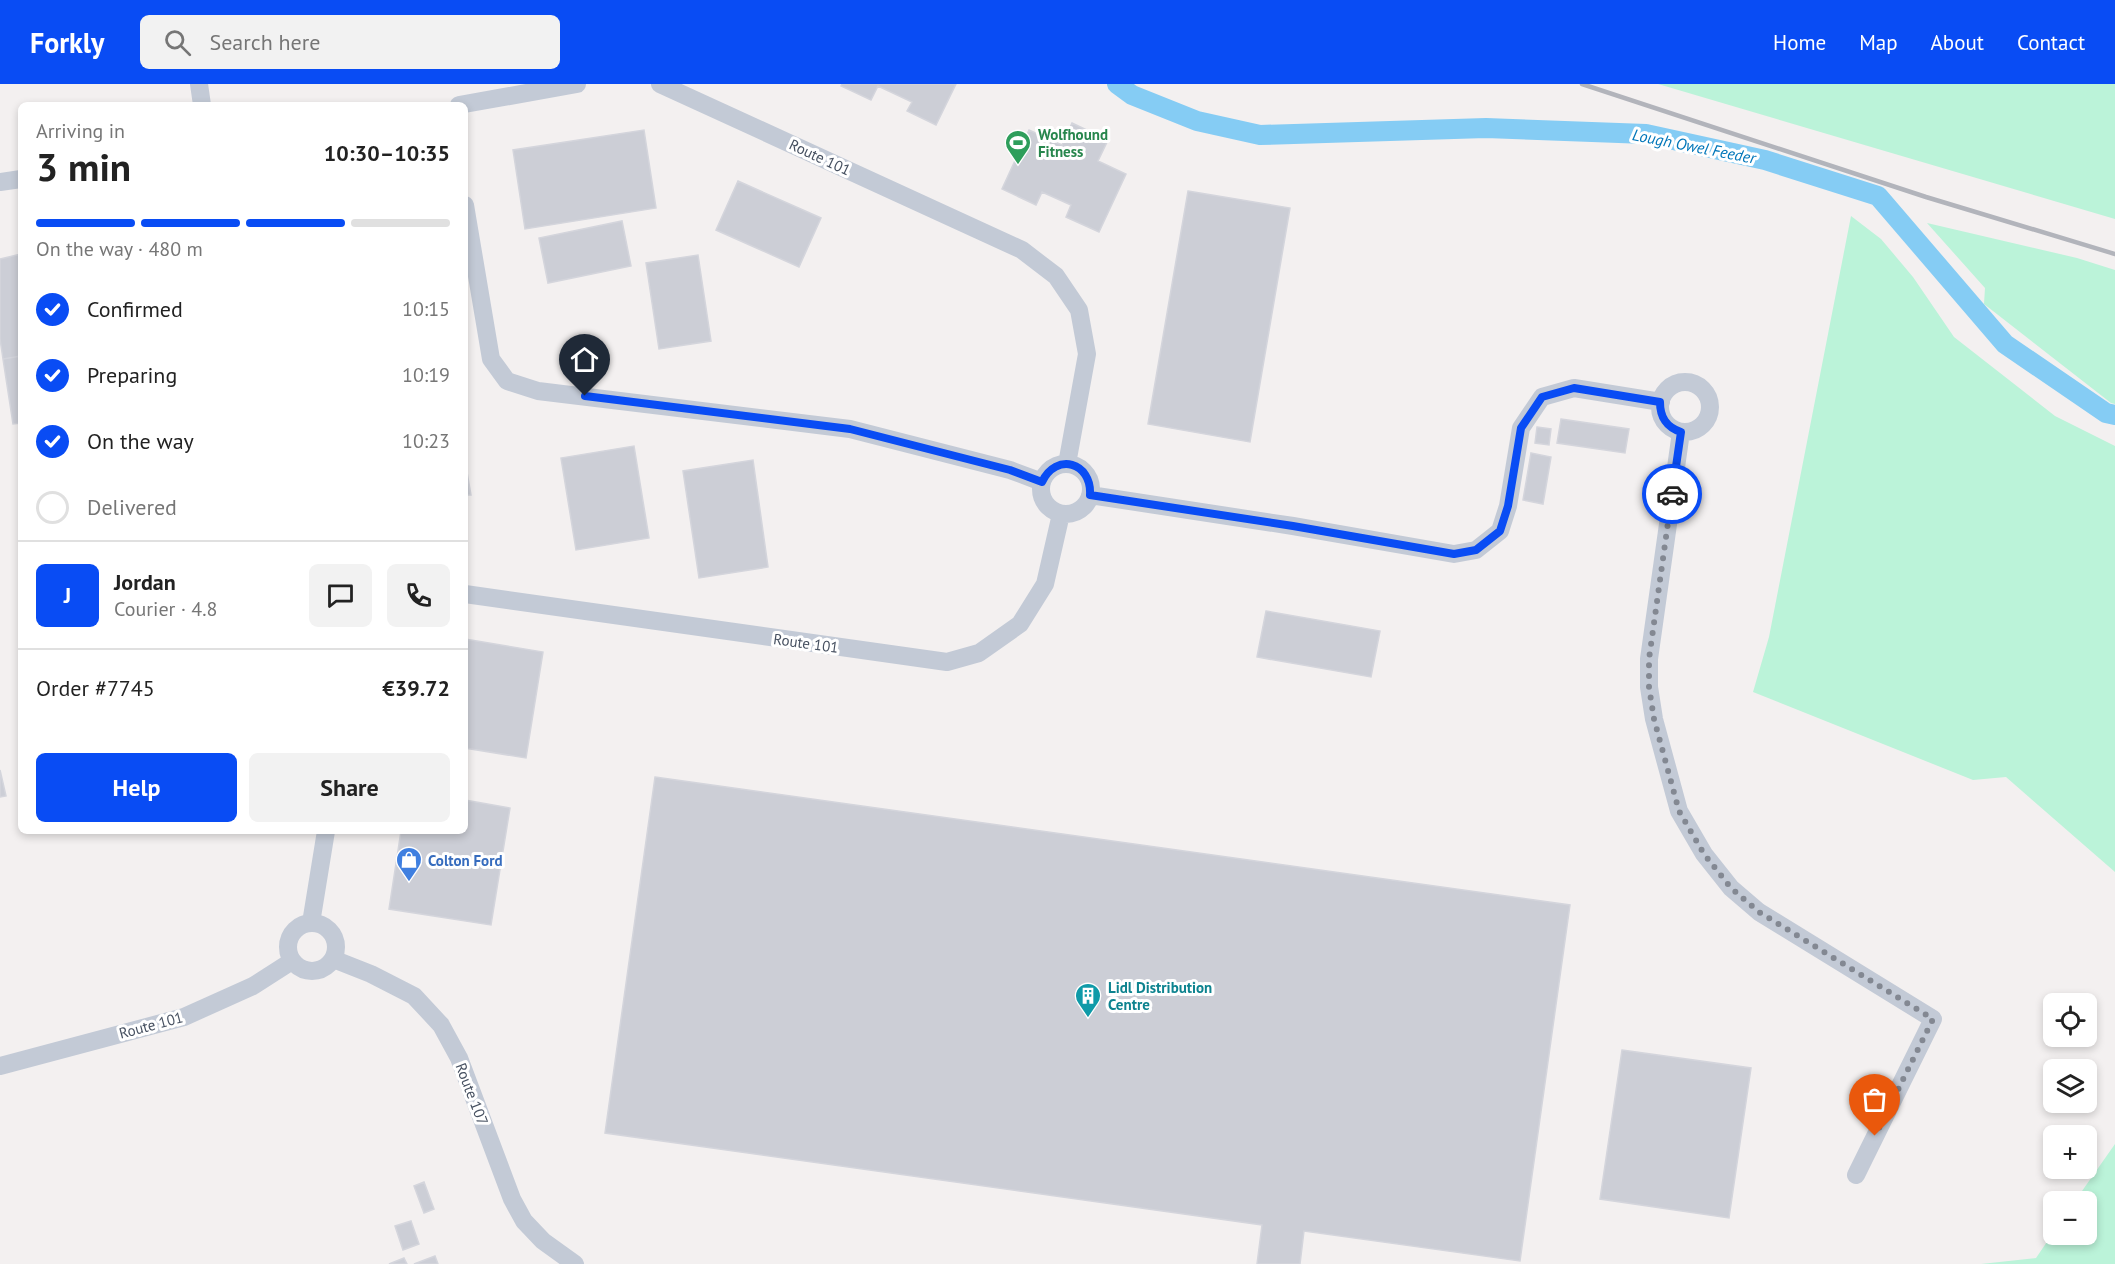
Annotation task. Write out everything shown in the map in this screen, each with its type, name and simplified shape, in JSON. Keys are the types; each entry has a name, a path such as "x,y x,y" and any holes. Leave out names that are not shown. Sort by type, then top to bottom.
{"street":[{"path":"199,84 202,102"},
{"path":"468,103 577,84"},
{"name":"Route 101","path":"660,84 1022,250 1056,276 1079,310 1087,354 1067,464"},
{"path":"0,182 18,179"},
{"path":"468,223 491,359 507,381 538,391 850,429 1010,470 1042,482"},
{"path":"1676,383 1693,383 1707,393 1710,400 1709,417 1697,430 1681,432 1667,424 1662,418 1660,402 1664,394 1676,383"},
{"path":"1090,495 1293,526 1454,554 1476,550 1500,531 1508,506 1521,428 1542,397 1574,388 1660,402"},
{"path":"1681,432 1649,659 1649,687 1654,719 1679,811 1704,854 1731,888 1759,912 1933,1019 1856,1175"},
{"path":"1067,464 1080,469 1085,474 1089,480 1090,495 1083,507 1076,512 1061,514 1047,506 1042,498 1042,482 1051,469 1067,464"},
{"name":"Route 101","path":"468,594 947,662 979,653 1020,624 1045,584 1061,514"},
{"path":"311,923 326,834"},
{"path":"311,923 326,927 335,938 336,952 333,959 321,970 313,972 305,970 292,961 289,954 289,939 297,927 311,923"},
{"name":"Route 107","path":"333,959 371,974 414,996 441,1025 459,1058 512,1199 524,1221 543,1241 575,1264"},
{"name":"Route 101","path":"0,1066 184,1017 253,986 292,961"}],"green space":[{"path":"1658,84 2115,84 2115,219"},
{"path":"1851,216 1881,239 1913,277 1954,337 2055,416 2115,446 2115,872 2006,777 1973,780 1753,692 1769,637"},
{"path":"1927,223 2077,258 2115,270 2115,404 1984,304 1985,288"},
{"path":"2115,1144 2115,1264 1981,1264 2036,1258 2045,1245 2097,1245 2097,1191 2082,1191 2090,1179 2097,1179 2097,1170"}],"building":[{"path":"842,84 956,84 936,125 907,111 912,102 878,86 871,100 841,86"},
{"path":"1072,123 1108,140 1098,161 1126,174 1099,232 1066,217 1071,205 1042,192 1036,205 1002,189 1029,130 1062,145"},
{"path":"644,130 656,208 525,229 513,150"},
{"path":"738,181 821,218 799,267 716,230"},
{"path":"1188,191 1290,208 1250,442 1148,424"},
{"path":"622,221 631,266 548,283 539,238"},
{"path":"18,255 18,356 3,359 0,339 0,259"},
{"path":"698,255 711,341 659,349 646,263"},
{"path":"18,356 18,423 13,424 3,359"},
{"path":"1561,419 1629,429 1625,453 1557,443"},
{"path":"1537,427 1551,429 1549,445 1535,443"},
{"path":"634,446 649,538 576,550 561,458"},
{"path":"1531,453 1551,457 1543,504 1523,500"},
{"path":"753,460 768,567 699,578 683,471"},
{"path":"468,478 471,495 468,495"},
{"path":"1266,611 1380,631 1371,677 1257,657"},
{"path":"468,640 543,652 526,758 468,748"},
{"path":"0,770 6,796 0,797"},
{"name":"Lidl Distribution Centre","path":"655,777 1570,905 1520,1261 1304,1231 1300,1264 1257,1264 1262,1225 605,1133"},
{"path":"468,801 510,808 491,925 389,909 401,834 468,834"},
{"path":"1622,1050 1751,1068 1729,1218 1600,1199"},
{"path":"424,1182 434,1209 424,1213 414,1186"},
{"path":"411,1221 419,1244 403,1250 395,1226"},
{"path":"435,1256 438,1264 414,1264"},
{"path":"404,1258 407,1264 389,1264"}],"waterway":[{"name":"Lough Owel Feeder","path":"1117,84 1132,95 1197,121 1260,135 1486,128 1646,134 1765,160 1878,196 2005,344 2106,413 2115,415"}],"railway":[{"path":"1582,84 1926,197 2115,254"}],"way so far":[{"path":"1672,494 1649,659 1649,687 1654,719 1679,811 1704,854 1731,888 1759,912 1933,1019 1875,1136"}],"place":[{"name":"Wolfhound Fitness","path":"1018,166"},
{"name":"Colton Ford","path":"409,883"},
{"name":"Lidl Distribution Centre","path":"1088,1019"}],"route":[{"path":"585,396 850,429 1010,470 1042,482 1045,474 1051,469 1059,465 1074,465 1089,480 1090,495 1293,526 1454,554 1476,550 1500,531 1508,506 1521,428 1542,397 1574,388 1660,402 1662,418 1673,429 1681,432 1672,494"}]}
